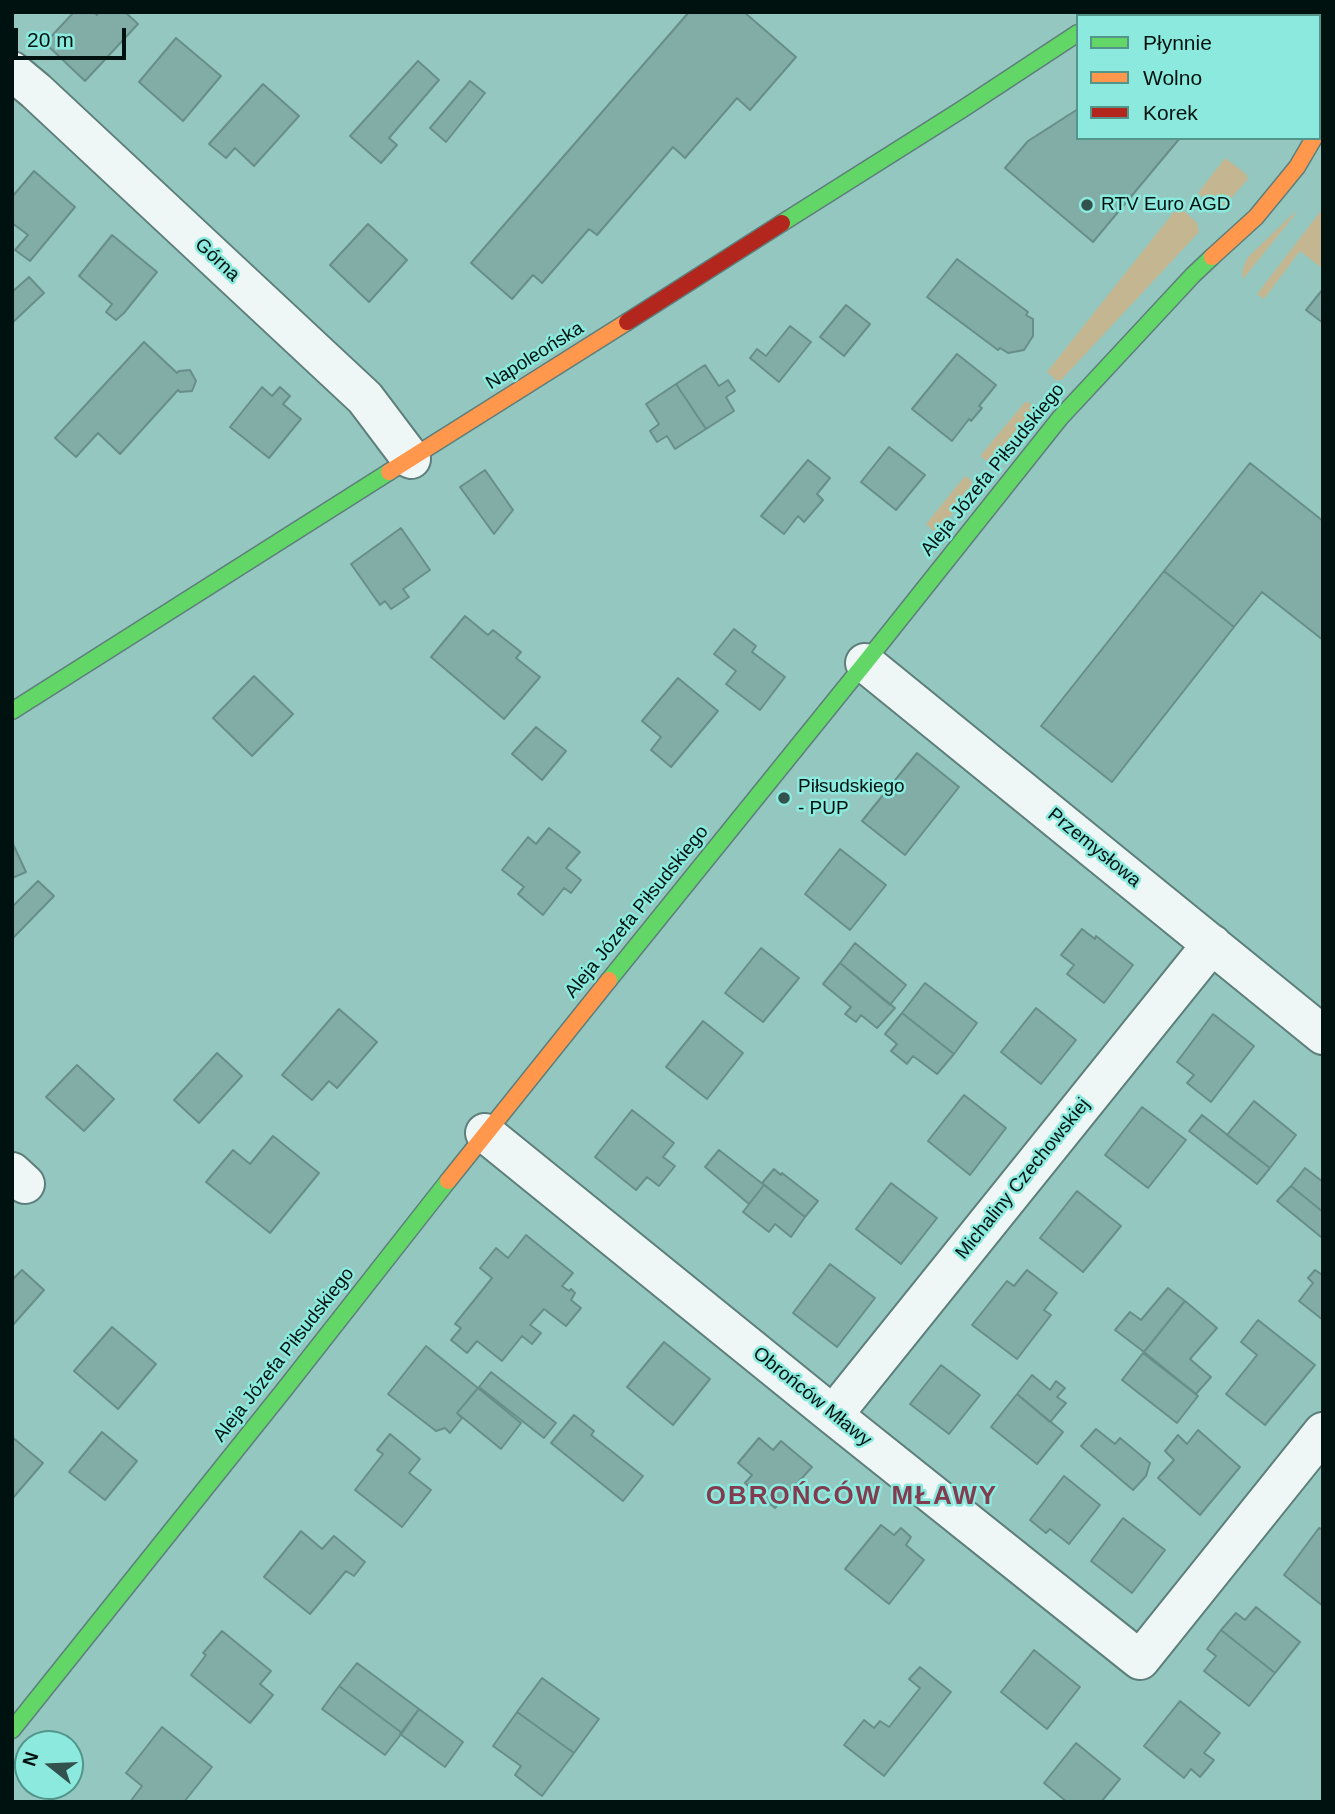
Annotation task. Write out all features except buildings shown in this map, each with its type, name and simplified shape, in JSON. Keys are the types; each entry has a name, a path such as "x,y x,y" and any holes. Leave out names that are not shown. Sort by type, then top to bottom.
{"main road":[{"name":"Napoleońska","path":"12,711 1076,34"},
{"name":"Aleja Józefa Piłsudskiego","path":"12,1730 485,1133 1060,418 1193,275 1256,216 1297,166 1313,140"}],"street":[{"name":"Górna","path":"12,71 365,398 411,459"},
{"name":"Przemysłowa","path":"865,663 1323,1035"},
{"name":"Michaliny Czechowskiej","path":"833,1415 1212,944"},
{"name":"Obrońców Mławy","path":"485,1133 1140,1660 1323,1432"}],"shaded area":[{"path":"1225,158 1246,174 1248,179 1224,206 1214,208 1198,193"},
{"path":"1323,208 1323,269 1300,251 1264,299 1257,294"},
{"path":"1182,209 1197,223 1199,232 1061,380 1056,380 1047,372 1173,213"},
{"path":"1296,211 1243,279 1244,265 1248,257"},
{"path":"1025,402 1032,404 1035,411 996,461 987,461 980,456"},
{"path":"965,476 971,480 973,487 940,529 933,530 926,524"}],"traffic: fast":[{"path":"782,223 1076,34"},
{"path":"609,980 1060,418 1212,257"},
{"path":"12,711 389,472"},
{"path":"12,1730 448,1181"}],"traffic: slow":[{"path":"1212,257 1256,217 1297,167 1313,140"},
{"path":"389,472 627,322"},
{"path":"448,1181 609,980"}],"traffic: jam":[{"path":"627,322 782,223"}],"place":[{"name":"RTV Euro AGD","path":"1087,205"},
{"name":"Piłsudskiego - PUP","path":"784,798"}],"district":[{"name":"OBROŃCÓW MŁAWY","path":"852,1497"}]}
